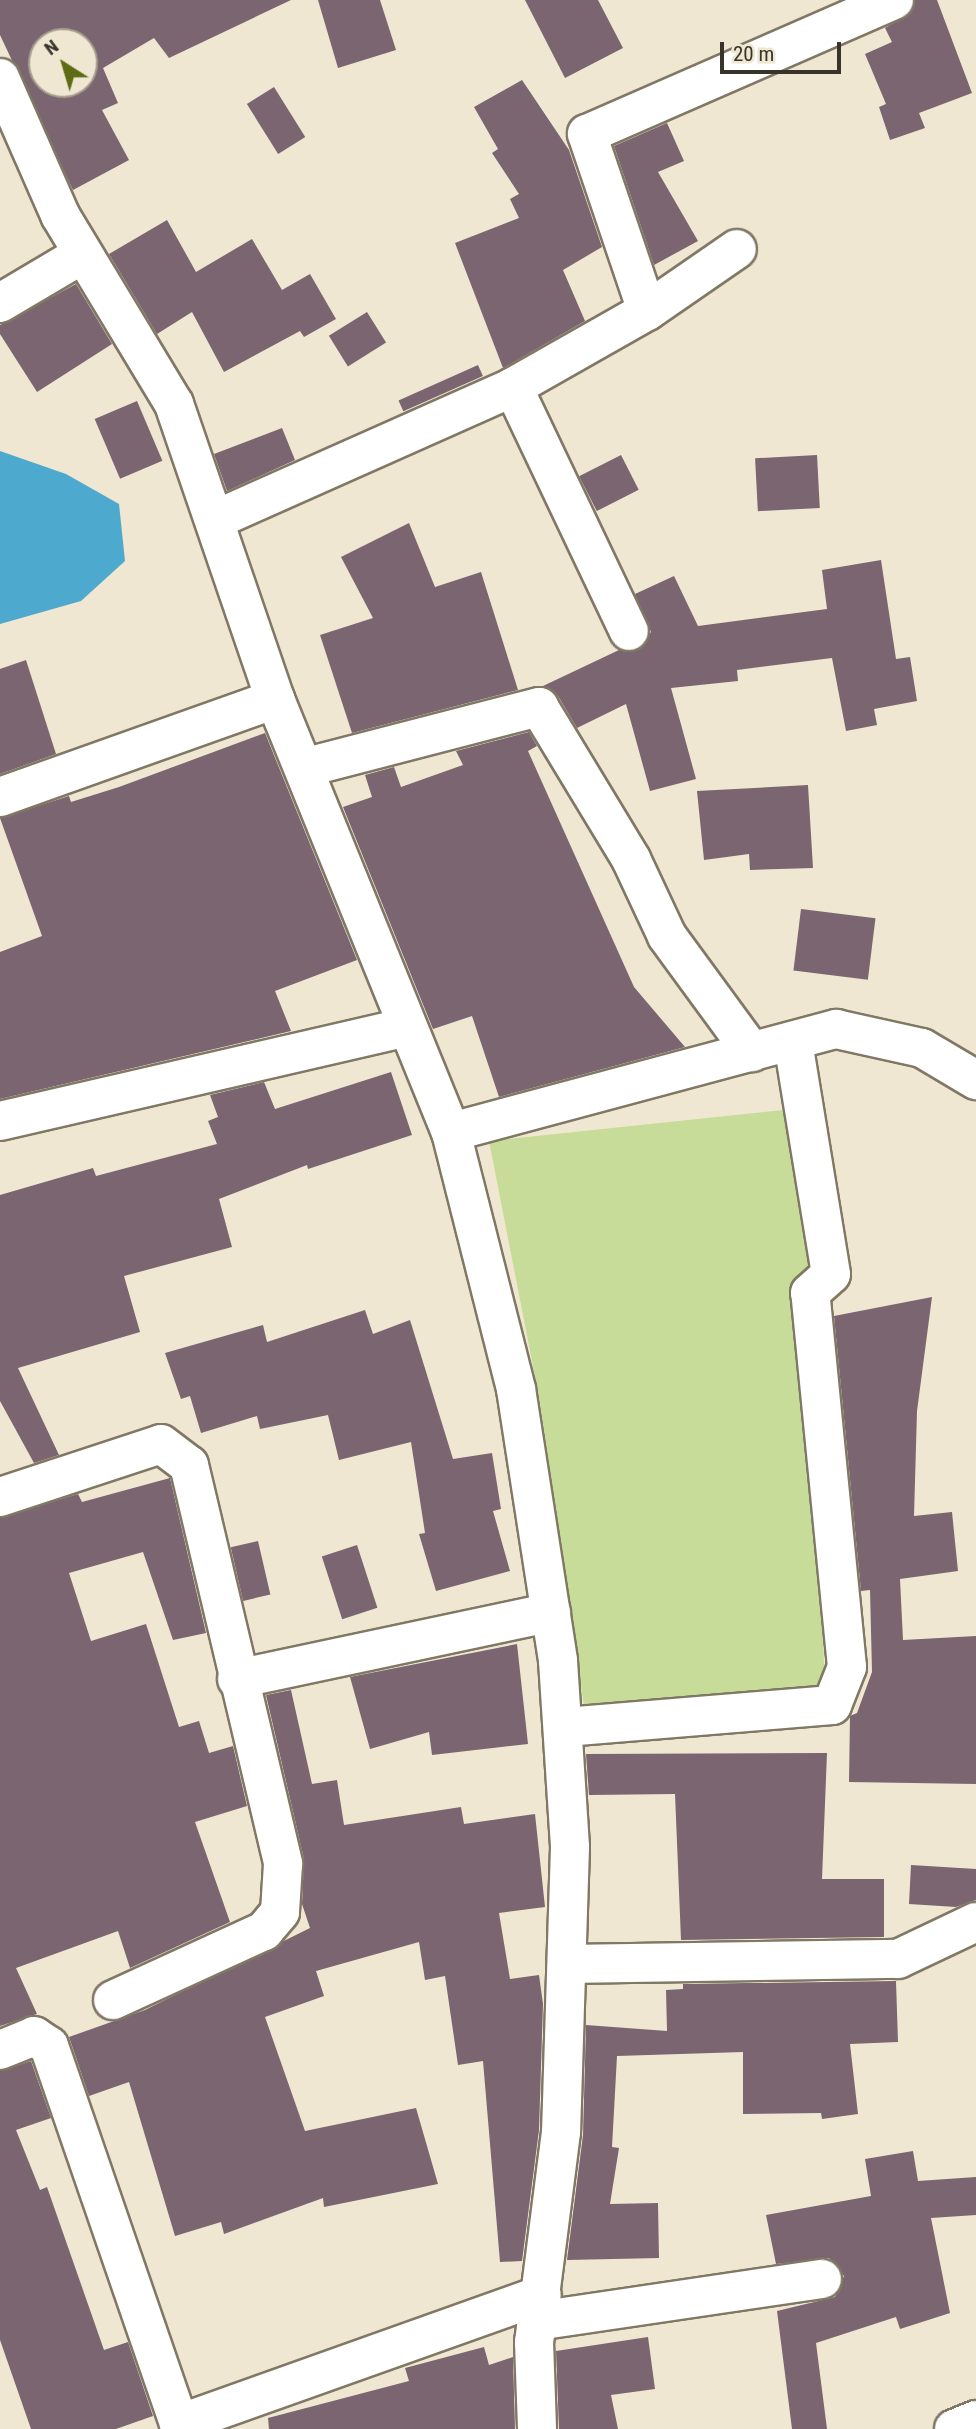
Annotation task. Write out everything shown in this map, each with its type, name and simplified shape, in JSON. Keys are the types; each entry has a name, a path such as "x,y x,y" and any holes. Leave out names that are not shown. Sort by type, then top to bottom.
{"street":[{"path":"647,311 587,134 894,0"},
{"path":"0,78 83,254 174,404 216,519 275,699 307,767 406,1027 452,1132 516,1389 551,1612 565,1727 570,1964 561,2132 540,2308 537,2429"},
{"path":"216,519 513,387 647,311 737,249"},
{"path":"0,303 83,254"},
{"path":"513,387 629,631"},
{"path":"0,797 275,699"},
{"path":"307,767 539,707 631,859 667,936 752,1052"},
{"path":"0,1121 406,1027"},
{"path":"452,1132 836,1029 922,1048 976,1080"},
{"path":"565,1727 832,1705 847,1667 810,1293 831,1274 793,1041"},
{"path":"0,1497 161,1444 189,1465 237,1679 283,1864 280,1912 264,1931 113,2000"},
{"path":"237,1679 551,1612"},
{"path":"570,1964 898,1959 976,1922"},
{"path":"0,2050 34,2036 49,2046 173,2427 540,2308 822,2278"},
{"path":"954,2429 976,2420"}],"green space":[{"path":"802,1108 825,1688 585,1713 540,1402 489,1141"}],"water":[{"path":"0,451 66,474 119,504 125,561 81,601 0,624"}],"building":[{"path":"0,0 291,0 169,58 154,38 103,68 118,103 102,110 129,160 73,190 30,98 98,98 98,28 28,28 28,94 0,35"},
{"path":"318,0 380,0 396,50 338,68"},
{"path":"525,0 598,0 623,48 565,78"},
{"path":"915,0 937,0 972,93 919,113 925,128 890,140 879,107 886,104 865,54 892,42 885,28 911,13"},
{"path":"522,80 569,150 602,247 563,270 585,321 503,368 455,243 519,218 510,199 519,194 492,153 498,149 474,107"},
{"path":"274,87 305,137 278,154 247,104"},
{"path":"667,123 684,161 658,172 698,241 654,265 614,146"},
{"path":"167,220 196,272 252,239 282,290 310,274 336,319 304,337 300,331 224,372 192,312 157,334 109,254"},
{"path":"76,284 112,344 37,392 0,334 0,325"},
{"path":"367,312 386,343 348,366 329,336"},
{"path":"478,365 483,376 403,411 399,400"},
{"path":"137,401 162,461 120,479 95,419"},
{"path":"282,428 295,460 227,491 214,454"},
{"path":"621,455 639,490 597,511 579,476"},
{"path":"817,455 820,508 758,511 755,458"},
{"path":"409,523 435,587 481,572 518,690 352,733 320,635 373,618 341,557"},
{"path":"881,560 896,659 910,657 917,701 874,709 877,725 846,731 832,658 737,670 738,681 671,688 696,779 650,791 626,704 577,728 558,696 543,686 619,650 639,650 651,632 635,594 674,576 698,626 827,609 822,570"},
{"path":"26,660 56,754 0,774 0,669"},
{"path":"529,732 537,746 528,751 634,987 685,1047 499,1097 472,1016 433,1029 343,807 372,797 365,775 394,767 401,787 463,765 456,751"},
{"path":"265,733 357,960 275,991 291,1031 0,1099 0,952 42,936 0,818 69,796 71,802 119,787"},
{"path":"808,785 813,868 750,870 749,854 704,860 697,791"},
{"path":"801,909 875,918 868,980 793,971"},
{"path":"391,1072 412,1135 308,1169 307,1165 219,1199 232,1247 124,1276 140,1332 18,1368 59,1455 34,1463 0,1401 0,1195 93,1168 96,1176 217,1144 208,1121 218,1117 210,1095 264,1082 275,1109"},
{"path":"932,1297 917,1411 914,1516 952,1512 958,1571 900,1579 903,1640 976,1636 976,1784 849,1782 850,1716 857,1713 872,1672 870,1590 861,1591 834,1316"},
{"path":"365,1310 373,1334 410,1320 453,1459 492,1453 501,1509 493,1511 510,1571 436,1591 419,1534 425,1533 411,1442 339,1460 328,1415 260,1429 257,1416 201,1433 190,1396 181,1399 165,1353 263,1325 267,1342"},
{"path":"170,1478 206,1633 173,1640 143,1552 69,1573 91,1641 146,1624 179,1727 199,1721 209,1753 233,1746 247,1806 195,1822 230,1922 130,1968 118,1931 16,1968 37,2014 0,2026 0,1518 78,1494 82,1502"},
{"path":"258,1541 270,1595 243,1601 231,1547"},
{"path":"357,1545 377,1608 342,1619 322,1556"},
{"path":"517,1644 528,1744 432,1755 429,1732 370,1749 350,1677"},
{"path":"291,1690 312,1784 337,1780 344,1825 461,1807 464,1824 535,1814 545,1907 499,1913 510,1979 539,1975 543,2004 539,2130 522,2261 500,2262 483,2061 458,2065 445,1976 425,1980 419,1942 316,1971 324,1996 265,2017 305,2131 416,2108 438,2184 324,2207 323,2198 224,2234 221,2222 175,2236 129,2082 89,2096 69,2037 145,2010 310,1928 302,1904 304,1859 266,1695"},
{"path":"827,1753 822,1879 884,1879 884,1937 681,1940 675,1794 589,1795 586,1754"},
{"path":"911,1865 976,1869 976,1900 956,1907 909,1904"},
{"path":"896,1981 898,2042 850,2044 858,2114 822,2119 821,2113 743,2114 743,2052 617,2056 612,2147 619,2148 610,2204 658,2203 659,2258 567,2260 583,2135 586,2025 667,2031 666,1990 683,1989 683,1984"},
{"path":"31,2061 51,2118 16,2130 40,2190 47,2187 104,2350 128,2342 153,2416 116,2429 31,2429 0,2340 0,2071"},
{"path":"913,2151 918,2181 976,2177 976,2215 931,2218 950,2313 900,2329 896,2317 816,2343 827,2429 792,2429 777,2311 835,2297 844,2276 829,2258 776,2264 766,2215 871,2196 865,2159"},
{"path":"648,2337 655,2389 611,2395 618,2429 559,2429 556,2351"},
{"path":"484,2347 489,2365 513,2357 515,2429 269,2429 268,2418 409,2381 405,2368"}]}
